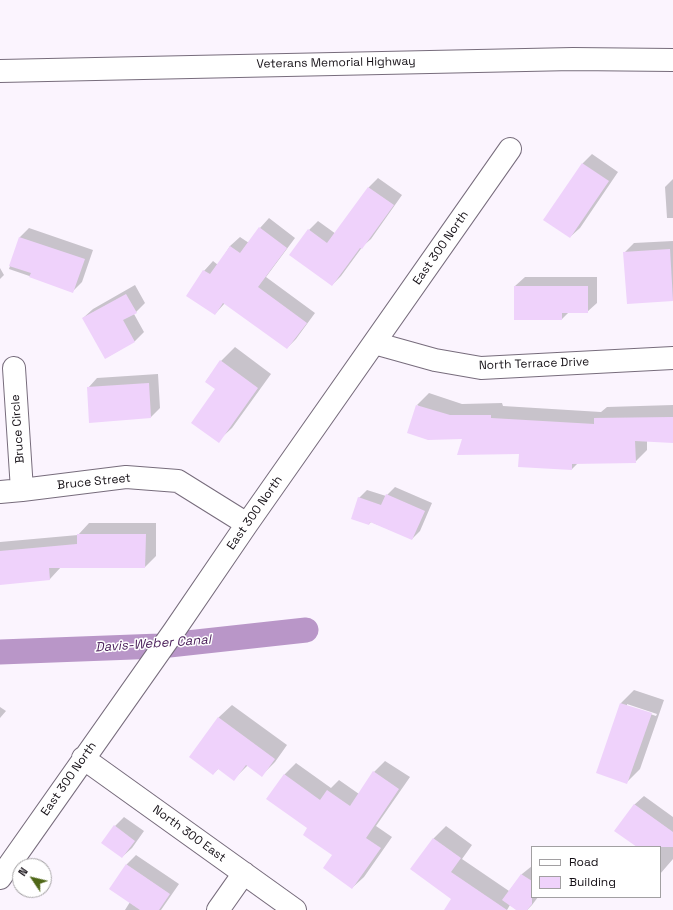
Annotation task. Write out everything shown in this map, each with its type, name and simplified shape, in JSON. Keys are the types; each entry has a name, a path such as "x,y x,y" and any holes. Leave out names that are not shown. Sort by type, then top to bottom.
{"main road":[{"name":"Veterans Memorial Highway","path":"0,71 565,59 673,60"},
{"name":"East 300 North","path":"0,878 510,149"},
{"name":"North Terrace Drive","path":"374,342 435,360 481,368 673,358"},
{"name":"Bruce Circle","path":"14,368 22,490"},
{"name":"Bruce Street","path":"0,492 126,477 178,481 247,524"},
{"name":"North 300 East","path":"83,758 295,910"},
{"path":"218,910 244,873"}],"building":[{"path":"582,163 609,181 570,238 543,220"},
{"path":"368,187 394,205 362,249 360,248 332,286 289,255 308,229 327,243"},
{"path":"259,227 287,248 258,287 307,323 287,349 223,303 215,315 186,296 203,270 210,274 230,246 240,253"},
{"path":"19,237 85,259 73,293 29,277 31,273 9,266"},
{"path":"670,249 673,301 627,304 623,252"},
{"path":"514,286 588,286 588,313 562,313 562,320 514,320"},
{"path":"126,294 137,313 123,320 135,342 105,359 82,318"},
{"path":"220,360 258,388 219,443 191,423 215,389 205,382"},
{"path":"149,383 151,418 89,423 87,387"},
{"path":"416,405 450,415 491,415 491,418 594,424 594,418 673,417 673,443 635,441 636,463 572,464 572,470 518,467 519,454 457,455 462,439 428,440 407,433"},
{"path":"386,494 425,511 412,540 370,522 369,525 351,519 358,497 381,505"},
{"path":"77,534 146,534 145,568 49,568 50,580 0,585 0,551 77,544"},
{"path":"620,703 652,713 627,784 596,773"},
{"path":"218,717 275,759 262,777 246,765 234,781 218,769 213,775 189,757"},
{"path":"373,771 399,789 366,838 381,848 352,889 323,868 332,855 303,835 307,828 266,799 284,774 320,800 327,790 350,806"},
{"path":"634,804 673,832 673,847 636,846 614,831"},
{"path":"114,825 135,841 122,858 101,843"},
{"path":"433,838 461,858 451,872 507,910 444,910 451,899 410,869"},
{"path":"126,864 170,894 159,910 140,910 109,889"},
{"path":"521,874 531,880 532,904 527,910 516,910 502,900"}],"waterway":[{"name":"Davis-Weber Canal","path":"0,652 160,646 306,630"}]}
